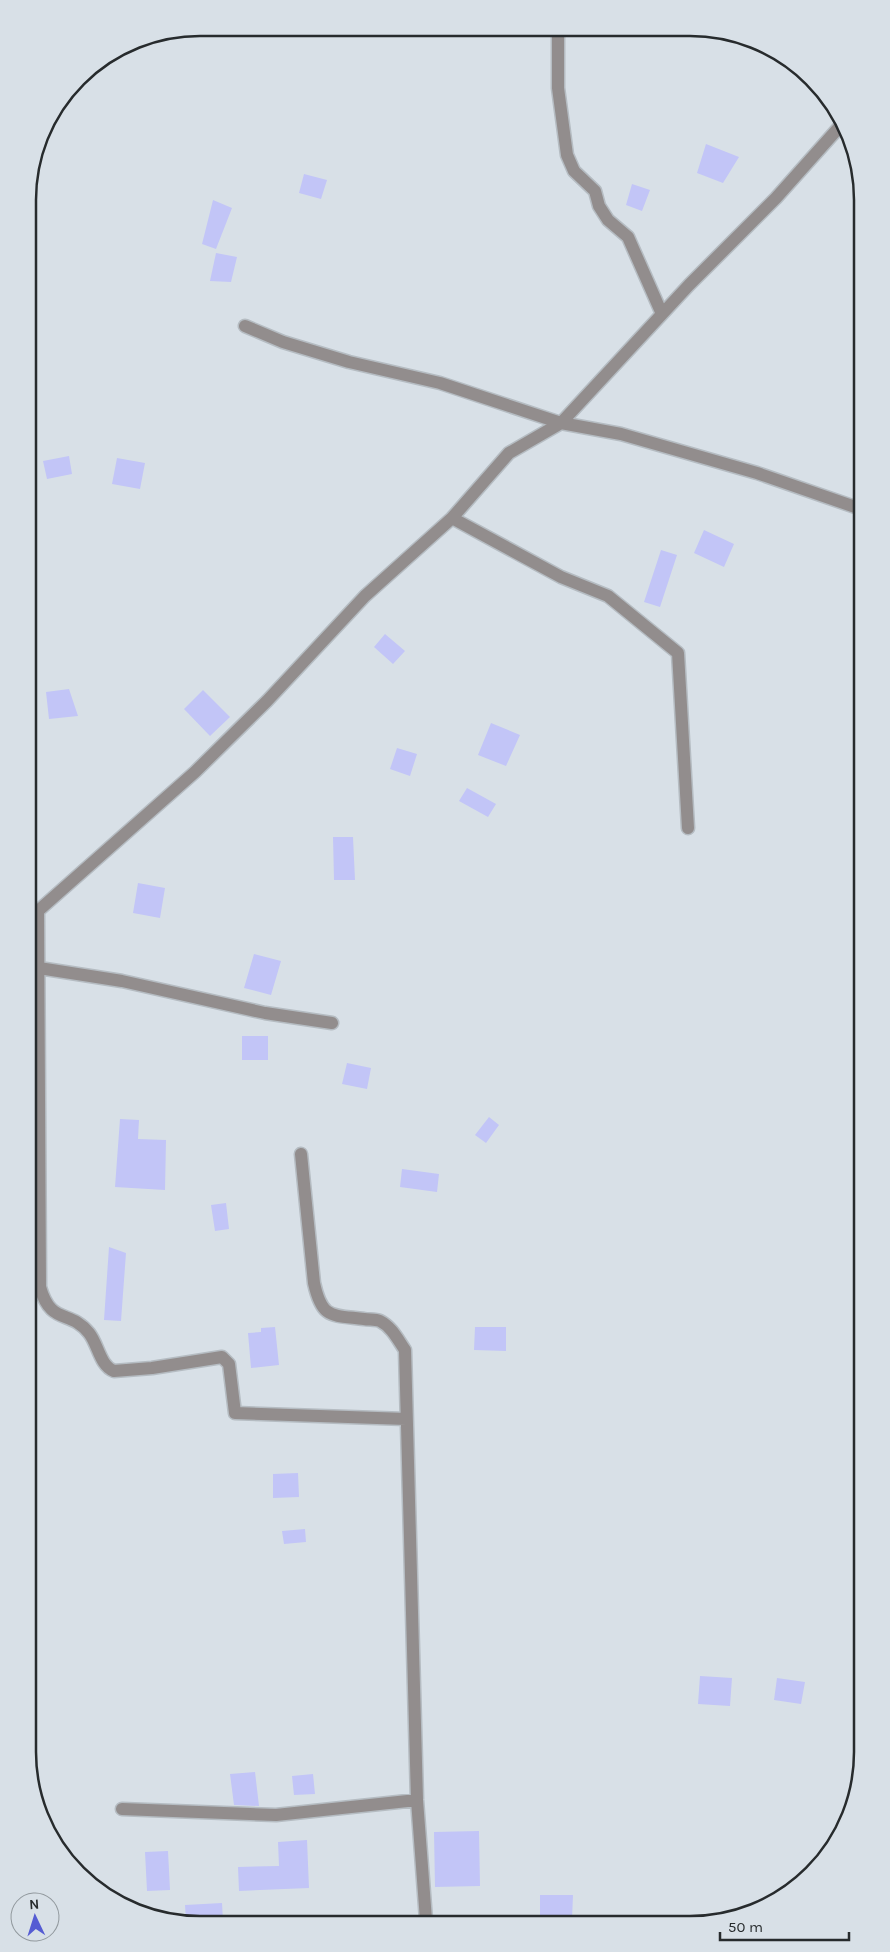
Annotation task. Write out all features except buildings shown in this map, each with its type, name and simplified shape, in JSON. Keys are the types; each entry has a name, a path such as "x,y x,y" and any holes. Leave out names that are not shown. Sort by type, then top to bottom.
{"street":[{"path":"558,36 558,88 567,154 574,170 595,191 598,206 608,220 628,237 662,314"},
{"path":"37,913 195,772 267,701 365,596 452,518 509,453 561,423 662,314 776,198 838,129"},
{"path":"245,326 284,342 349,362 440,383 561,423 621,434 739,468 854,507"},
{"path":"452,518 561,577 608,596 678,653 688,828"},
{"path":"37,948 40,1287 45,1304 59,1316 77,1322 88,1331 98,1345 104,1364 114,1371 152,1368 222,1357 229,1364 235,1413 406,1419"},
{"path":"38,968 122,981 265,1013 332,1023"},
{"path":"301,1154 314,1283 319,1304 328,1313 337,1316 379,1321 393,1331 405,1350 417,1800 426,1916"},
{"path":"122,1809 276,1815 417,1800"}]}
